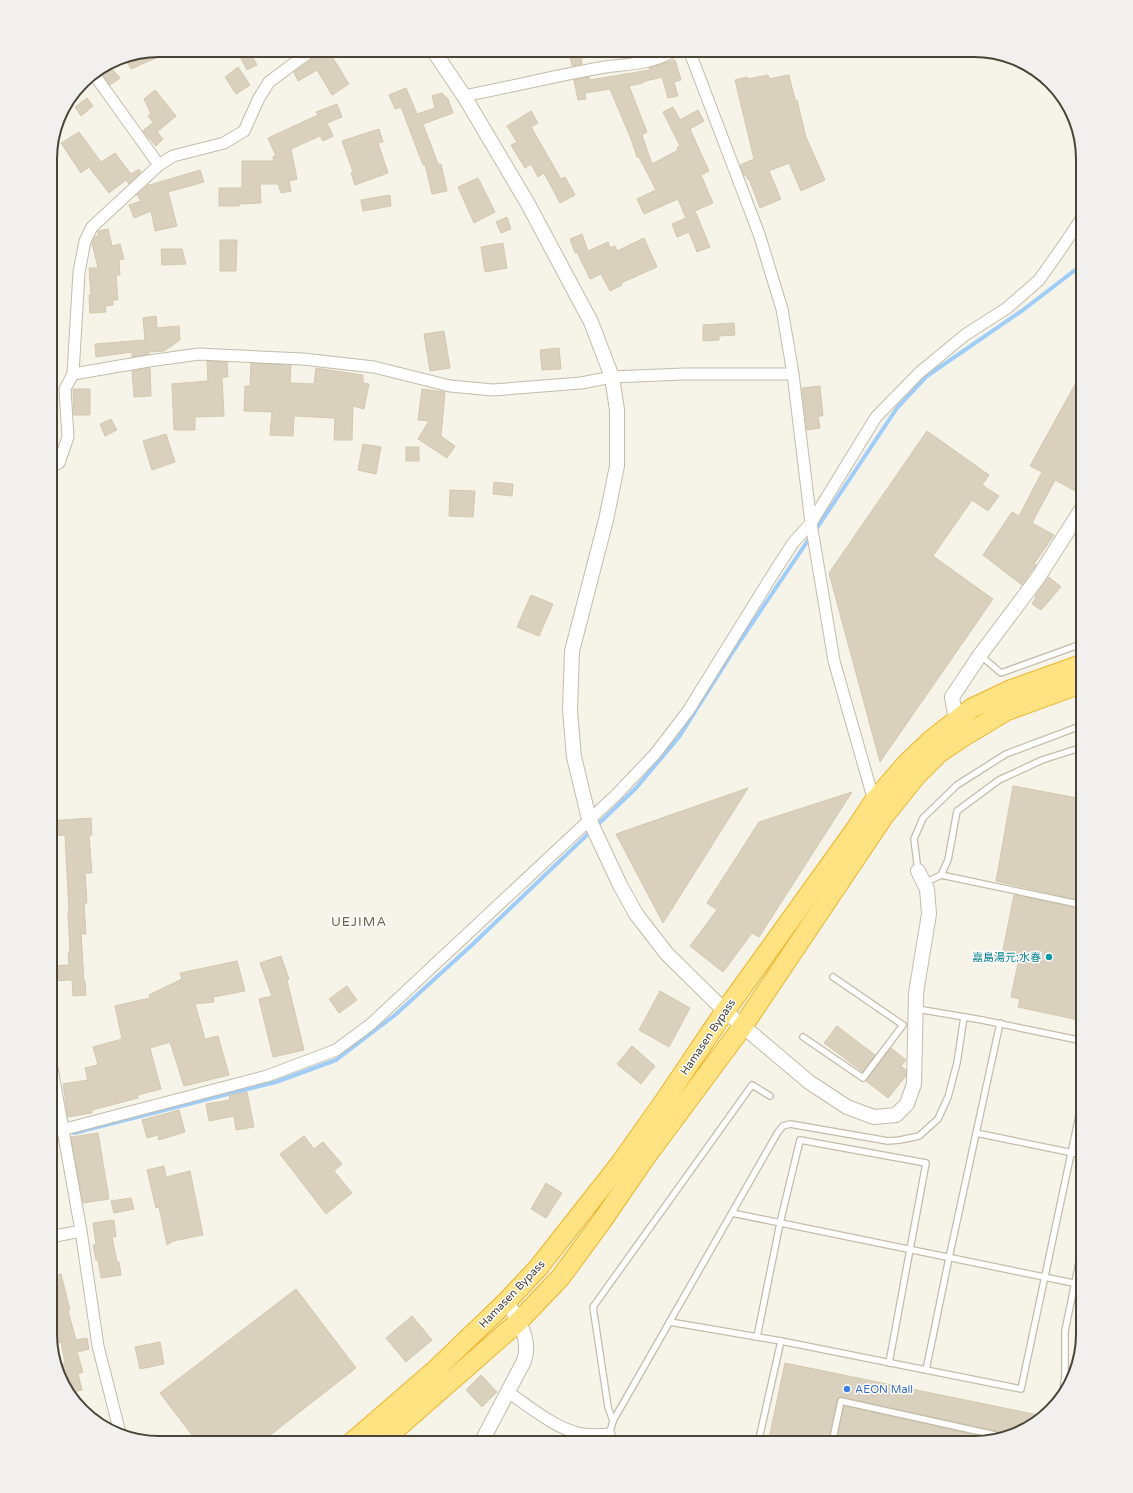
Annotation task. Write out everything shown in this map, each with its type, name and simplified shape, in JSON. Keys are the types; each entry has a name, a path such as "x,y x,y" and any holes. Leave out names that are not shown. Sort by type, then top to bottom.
{"highway":[{"name":"Hamasen Bypass","path":"388,1436 518,1322 560,1278 602,1221 645,1158 743,1026 884,816 917,774 939,753 961,728 972,708 1010,690 1076,666"},
{"name":"Hamasen Bypass","path":"359,1436 433,1372 507,1301 538,1268 614,1171 874,801 906,764 932,740 1076,686"}],"street":[{"path":"57,464 59,463 68,437 65,389 73,374 79,272 85,241 92,227 159,165 173,156 224,143 244,131 259,98 269,82 303,57"},
{"path":"438,57 464,96 528,204 566,273 591,322 612,377 617,410 617,466 606,520 572,651 570,710 574,757 590,819 620,885 636,914 667,954 725,1011 809,1082 847,1106 874,1116 896,1115 907,1104 914,1084 909,1025 914,1009 929,914 927,889 921,877"},
{"path":"464,96 604,68 644,62 661,57"},
{"path":"691,57 759,234 782,309 793,374 810,523 834,661 874,801 884,816"},
{"path":"96,79 159,165"},
{"path":"57,1131 267,1076 336,1050 371,1024 616,795 655,754 683,717 793,543 810,523 876,417 919,373 965,335 1007,308 1039,280 1076,227"},
{"path":"73,374 199,354 303,358 374,367 450,386 493,390 581,383 612,377 684,374 793,374"},
{"path":"961,728 952,697 980,655 1037,579 1076,518"},
{"path":"57,1096 98,1346 119,1427"},
{"path":"57,1236 80,1231"},
{"path":"485,1436 524,1361 527,1352 524,1332 507,1301"},
{"path":"508,1392 553,1422 577,1433 603,1436"}],"lane":[{"path":"980,655 1001,673 1076,646"},
{"path":"1076,728 1006,754 957,785 923,818 914,839 921,877 941,875 1076,904"},
{"path":"941,875 948,860 957,811 999,780 1042,760 1076,749"},
{"path":"803,1037 863,1078 909,1025 833,977"},
{"path":"914,1009 1000,1023 1076,1039"},
{"path":"609,1436 613,1422 783,1126 790,1124 888,1141 919,1136 938,1119 948,1097 957,1063 964,1017"},
{"path":"926,1370 1000,1023"},
{"path":"613,1422 608,1407 593,1307 752,1084 770,1096"},
{"path":"670,1322 781,1341 1021,1389 1076,1129"},
{"path":"976,1133 1076,1153"},
{"path":"757,1337 780,1223 800,1140 926,1163 889,1362"},
{"path":"732,1213 1075,1283"},
{"path":"1064,1380 1065,1331 1076,1278"},
{"path":"760,1436 781,1341"},
{"path":"833,1436 841,1400 992,1434"}],"building":[{"path":"158,57 131,69 127,62"},
{"path":"240,57 253,57 257,65 247,70"},
{"path":"315,57 332,57 349,84 332,95 317,70 298,81 294,72"},
{"path":"570,57 582,57 582,64 572,66"},
{"path":"675,60 681,80 674,82 678,96 668,98 662,77 629,86 647,132 642,135 652,164 678,150 677,148 680,146 663,112 673,107 680,120 698,110 704,121 690,129 709,171 701,175 713,203 695,211 710,247 697,252 689,232 677,237 672,224 686,218 678,199 644,214 637,199 656,190 639,157 637,157 610,89 585,93 586,99 578,100 574,80 589,77 590,80 650,70 649,68"},
{"path":"238,67 250,85 236,94 225,77"},
{"path":"112,69 120,78 110,85 102,74"},
{"path":"768,75 769,79 789,75 806,137 825,180 801,191 789,163 769,171 781,199 760,208 749,179 748,180 746,175 744,176 740,165 754,159 735,80"},
{"path":"406,88 417,114 435,108 432,96 442,93 448,99 453,113 423,124 438,164 441,164 447,191 432,194 425,164 423,165 401,107 395,109 389,95"},
{"path":"155,90 176,116 157,132 163,139 156,146 143,131 153,122 148,116 151,114 144,99"},
{"path":"87,98 93,106 81,116 75,107"},
{"path":"337,104 342,117 327,123 333,136 323,141 320,136 291,149 297,179 289,181 291,191 281,193 278,184 260,184 261,203 239,204 239,206 219,206 219,188 242,188 242,161 274,161 273,157 276,156 268,138 318,115 316,112"},
{"path":"531,111 538,123 531,127 561,179 565,177 575,195 560,203 544,173 538,177 531,164 525,168 511,145 517,142 507,126"},
{"path":"379,129 383,142 378,143 388,173 355,185 351,173 353,172 342,141"},
{"path":"79,132 101,162 115,153 131,174 139,169 141,172 129,184 126,180 109,193 89,167 81,173 61,143"},
{"path":"200,170 204,182 168,192 177,226 155,231 151,211 134,218 129,205 141,201 137,195 149,184 150,185"},
{"path":"478,178 495,212 474,223 458,187"},
{"path":"390,195 391,206 363,211 361,200"},
{"path":"507,217 511,229 501,233 496,222"},
{"path":"108,229 112,246 120,244 124,259 119,260 120,275 116,275 118,300 113,300 113,305 105,306 106,312 90,313 89,295 91,295 89,268 98,268 92,243 95,237 98,236 98,231"},
{"path":"582,234 588,251 608,242 610,248 615,246 617,251 644,238 657,267 621,283 622,285 610,291 601,274 590,279 577,252 575,253 570,239"},
{"path":"220,240 237,240 236,271 220,271"},
{"path":"503,243 507,268 485,272 481,247"},
{"path":"161,249 182,249 186,264 162,265"},
{"path":"156,316 157,328 179,326 180,340 164,351 149,352 149,354 132,357 132,352 96,357 95,344 145,340 143,318"},
{"path":"734,323 735,335 719,336 719,340 703,341 703,325"},
{"path":"444,331 450,368 430,371 424,334"},
{"path":"559,348 561,369 542,370 540,350"},
{"path":"207,361 227,362 228,377 222,377 224,416 195,417 195,430 174,430 172,384 208,381"},
{"path":"251,363 291,365 290,383 314,384 316,368 363,375 363,383 369,384 364,409 353,406 352,440 334,440 335,418 294,416 293,436 270,435 272,412 244,411 245,386 250,386"},
{"path":"150,368 151,396 134,397 132,371"},
{"path":"1076,383 1076,491 1055,480 1032,523 1054,535 1034,564 1036,565 1022,585 983,555 1012,512 1019,516 1042,472 1030,466"},
{"path":"820,386 823,416 818,416 820,428 807,430 802,388"},
{"path":"73,389 90,389 90,415 74,415"},
{"path":"422,389 445,392 441,436 455,446 447,458 418,439 429,421 418,420"},
{"path":"111,419 117,430 105,436 100,424"},
{"path":"927,431 989,475 982,485 999,496 988,511 972,500 933,556 993,599 880,762 829,573"},
{"path":"166,434 175,462 152,470 143,441"},
{"path":"363,444 381,447 376,474 358,470"},
{"path":"406,447 419,447 419,461 406,461"},
{"path":"494,482 513,484 512,496 493,494"},
{"path":"450,490 475,491 473,517 449,516"},
{"path":"1049,577 1061,587 1041,610 1032,604 1036,597 1035,596"},
{"path":"531,595 553,604 539,636 517,627"},
{"path":"1013,786 1076,798 1076,899 996,881"},
{"path":"748,788 663,923 616,834"},
{"path":"852,792 759,937 752,933 723,972 690,946 717,910 707,903 759,822"},
{"path":"91,818 92,835 89,835 92,873 85,873 87,903 84,903 86,934 81,934 86,995 73,996 72,980 57,981 57,966 69,965 68,953 70,953 65,835 57,836 57,820"},
{"name":"嘉島湯元;水春","path":"1014,895 1076,908 1076,1019 1018,1007 1020,999 1011,997 1019,958 1002,955"},
{"path":"281,956 289,979 287,980 304,1050 273,1057 259,999 272,996 260,963"},
{"path":"237,961 245,991 213,997 214,1002 195,1004 205,1039 218,1036 229,1075 184,1086 170,1042 150,1048 161,1089 138,1095 138,1098 92,1110 92,1113 68,1117 63,1084 88,1080 85,1068 98,1065 93,1047 122,1039 115,1006 150,998 149,995 182,979 180,973"},
{"path":"347,986 357,1000 339,1013 329,999"},
{"path":"660,991 690,1008 669,1047 639,1030"},
{"path":"837,1026 875,1055 863,1072 824,1043"},
{"path":"632,1046 655,1066 641,1084 617,1064"},
{"path":"891,1048 906,1060 901,1066 906,1070 906,1076 888,1098 866,1081"},
{"path":"247,1092 254,1127 236,1130 234,1116 209,1121 206,1104 230,1100 229,1095"},
{"path":"179,1110 185,1132 159,1140 158,1135 147,1138 142,1120"},
{"path":"98,1133 109,1199 83,1203 71,1137"},
{"path":"304,1136 314,1149 323,1142 342,1164 334,1171 352,1193 326,1214 280,1154"},
{"path":"164,1166 166,1177 190,1171 203,1235 173,1241 167,1245 159,1207 156,1208 147,1170"},
{"path":"546,1183 562,1193 546,1218 531,1209"},
{"path":"131,1198 134,1209 114,1213 111,1201"},
{"path":"114,1220 116,1237 112,1237 121,1275 101,1278 98,1260 96,1260 93,1245 96,1245 93,1223"},
{"path":"61,1274 70,1310 68,1311 76,1340 87,1338 89,1349 77,1352 83,1372 78,1374 82,1390 75,1392 63,1367 62,1364 65,1363 61,1342 58,1343 57,1275"},
{"path":"296,1289 356,1368 269,1436 193,1436 160,1393"},
{"path":"412,1316 432,1340 406,1362 386,1338"},
{"path":"160,1342 164,1364 140,1369 135,1347"},
{"name":"AEON Mall","path":"785,1363 1036,1415 1007,1431 998,1433 996,1431 840,1397 837,1400 829,1436 769,1436"},
{"path":"481,1375 497,1392 482,1407 466,1390"},
{"path":"844,1406 979,1436 974,1436 838,1436"}],"waterway":[{"path":"815,531 897,408 927,376 1023,310 1076,269"},
{"path":"74,1133 276,1082 336,1060 395,1015 473,944 636,788 679,737 734,650 811,536"}],"place":[{"name":"嘉島湯元;水春","path":"1049,957"},
{"name":"AEON Mall","path":"847,1389"}],"district":[{"name":"UEJIMA","path":"359,922"}]}
